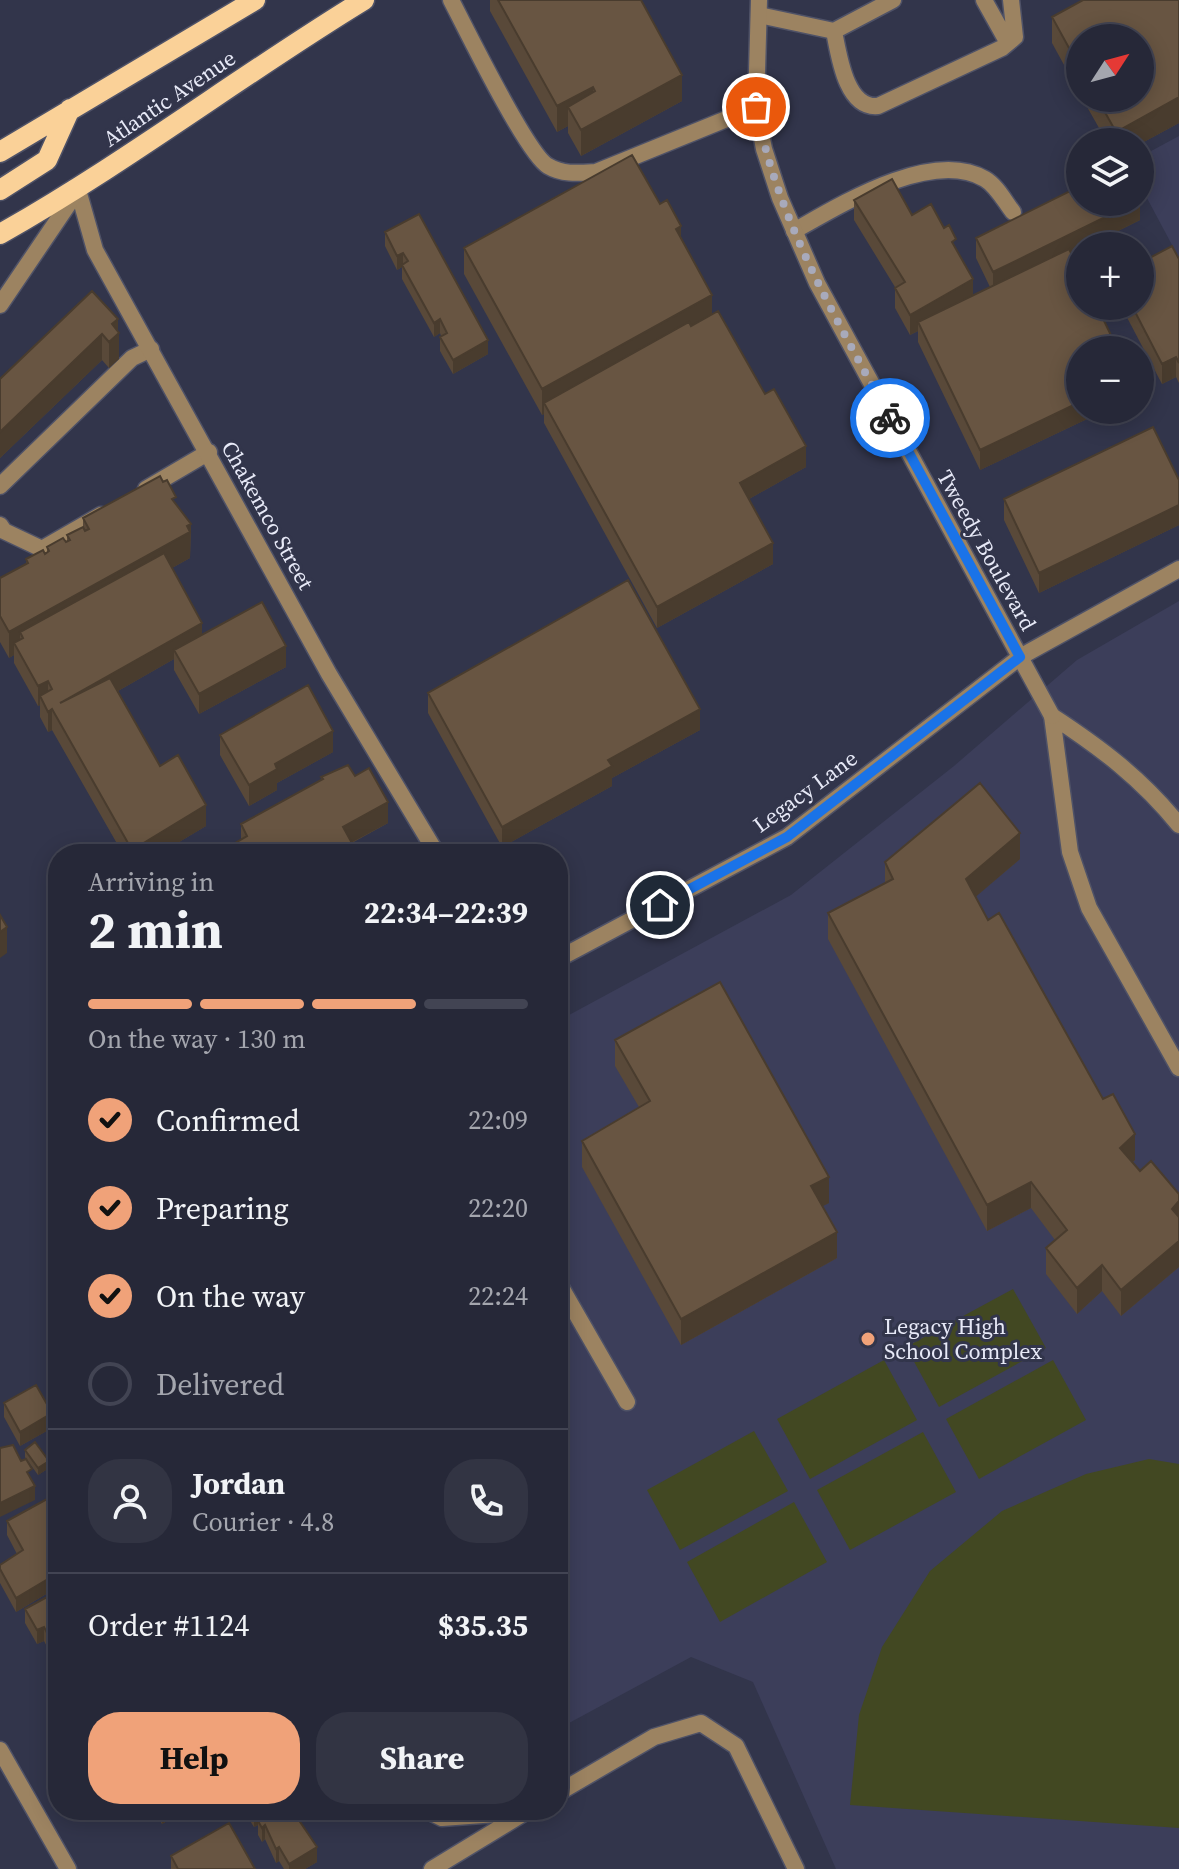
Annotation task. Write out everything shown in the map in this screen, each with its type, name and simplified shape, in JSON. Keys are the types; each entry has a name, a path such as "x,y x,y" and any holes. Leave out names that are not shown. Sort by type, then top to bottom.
{"main road":[{"name":"Atlantic Avenue","path":"0,152 255,0"},
{"name":"Atlantic Avenue","path":"0,234 78,190 279,52 364,0"},
{"path":"0,190 47,160 70,109"}],"street":[{"path":"451,0 522,132 547,166 569,174 596,172 756,107"},
{"path":"759,8 834,31 893,0"},
{"path":"984,0 1008,43"},
{"path":"834,31 852,90 857,101 867,107 893,100 1008,43 1015,37 1011,0"},
{"name":"Tweedy Boulevard","path":"759,8 756,107 764,149 794,231 817,283 1052,716 1070,852 1089,908 1179,1068"},
{"path":"794,231 854,198 919,174 974,174 988,180 1013,212"},
{"path":"0,305 78,190"},
{"name":"Chakemco Street","path":"78,190 92,244 329,674 431,844"},
{"path":"0,486 132,358 151,349"},
{"path":"0,525 4,531 42,549 209,452"},
{"name":"Legacy Lane","path":"568,954 787,837 1020,657 1179,569"},
{"name":"Tweedy Boulevard","path":"1052,716 1117,759 1154,793 1179,825"},
{"path":"568,1299 627,1402"},
{"path":"568,1787 654,1737 701,1723 736,1746 796,1869"},
{"path":"0,1750 68,1869"},
{"path":"432,1869 512,1820"}],"shaded area":[{"path":"1179,136 1179,258 1154,211 1154,149"},
{"name":"Legacy High School Complex","path":"1179,601 1179,1869 836,1869 753,1682 691,1657 568,1724 568,1016 791,895 954,766 1077,660"}],"green space":[{"path":"1013,1289 1046,1348 939,1407 906,1347"},
{"path":"884,1360 917,1420 810,1479 777,1419"},
{"path":"1053,1360 1086,1420 979,1479 946,1419"},
{"path":"754,1431 788,1491 680,1550 647,1490"},
{"path":"923,1432 956,1492 850,1550 817,1490"},
{"path":"1149,1459 1179,1464 1179,1828 850,1805 859,1715 882,1647 930,1571 1002,1511 1086,1474"},
{"path":"794,1502 827,1562 720,1622 687,1562"}],"building":[{"path":"498,0 641,0 682,75 581,130 568,107 595,91 593,87 557,106"},
{"path":"1083,0 1179,0 1179,97 1154,111 1154,24 1066,24 1066,42 1052,17"},
{"path":"1105,112 1152,112 1123,128 1114,128"},
{"path":"632,155 660,204 667,200 681,226 676,229 712,295 542,389 464,248"},
{"path":"892,179 912,215 931,204 944,228 949,225 956,239 952,242 973,279 910,315 895,288 905,282 854,200"},
{"path":"1066,193 1066,216 1107,216 1075,232 1066,232 1066,236 993,272 976,238"},
{"path":"419,214 488,340 453,360 440,337 447,333 440,319 434,323 402,265 408,261 403,253 397,256 385,232"},
{"path":"1172,246 1179,259 1179,363 1176,357 1162,364 1154,349 1154,336 1148,336 1139,320 1154,320 1154,256"},
{"path":"1066,250 1066,320 1104,320 1111,336 1066,336 1066,409 980,450 918,322"},
{"path":"92,291 118,319 112,324 119,333 109,342 102,334 0,432 0,379"},
{"path":"718,311 765,394 774,389 806,446 740,483 773,543 657,607 544,403 689,322 691,326"},
{"path":"1153,427 1179,480 1179,505 1039,573 1004,499"},
{"path":"160,476 163,482 167,480 176,497 172,499 191,524 187,526 190,532 9,632 0,616 0,578 28,563 26,559 43,550 45,554 49,551 47,547 63,538 66,542 70,540 67,535 83,527 85,531 89,529 83,518"},
{"path":"164,553 202,623 60,703 110,678 160,766 178,755 206,805 142,844 129,844 52,709 48,712 40,696 52,689 48,681 38,686 14,643 23,638 20,632"},
{"path":"628,580 700,709 608,760 612,766 502,827 428,693"},
{"path":"262,602 286,646 199,694 174,650"},
{"path":"308,685 333,731 275,764 277,769 249,785 220,735"},
{"path":"348,765 355,776 369,768 388,802 343,827 352,844 233,844 247,836 241,824 323,779 321,777"},
{"path":"980,783 1020,833 966,879 988,920 999,913 1103,1099 1113,1094 1135,1134 1120,1148 1140,1171 1151,1161 1179,1194 1179,1201 1172,1209 1179,1217 1179,1241 1121,1290 1102,1265 1077,1288 1046,1248 1067,1230 1031,1182 987,1205 828,913 893,879 885,862"},
{"path":"0,915 7,927 0,932"},
{"path":"720,982 829,1177 811,1186 837,1232 681,1319 582,1141 650,1101 615,1040"},
{"path":"36,1385 48,1406 48,1415 20,1432 4,1403"},
{"path":"35,1442 48,1462 38,1468 25,1450"},
{"path":"13,1445 21,1461 26,1459 32,1469 27,1472 35,1486 0,1503 0,1448"},
{"path":"48,1498 48,1579 16,1598 0,1565 23,1550 7,1521"},
{"path":"48,1596 48,1635 44,1627 37,1630 25,1609"},
{"path":"299,1820 317,1847 289,1864 279,1847 276,1849 265,1825 262,1828 258,1821"},
{"path":"229,1823 255,1869 178,1869 171,1856"}],"way so far":[{"path":"756,107 764,149 780,198 805,257 890,418"}],"place":[{"name":"Legacy High School Complex","path":"868,1339"}],"route":[{"path":"660,905 787,837 1020,657 890,418"}]}
